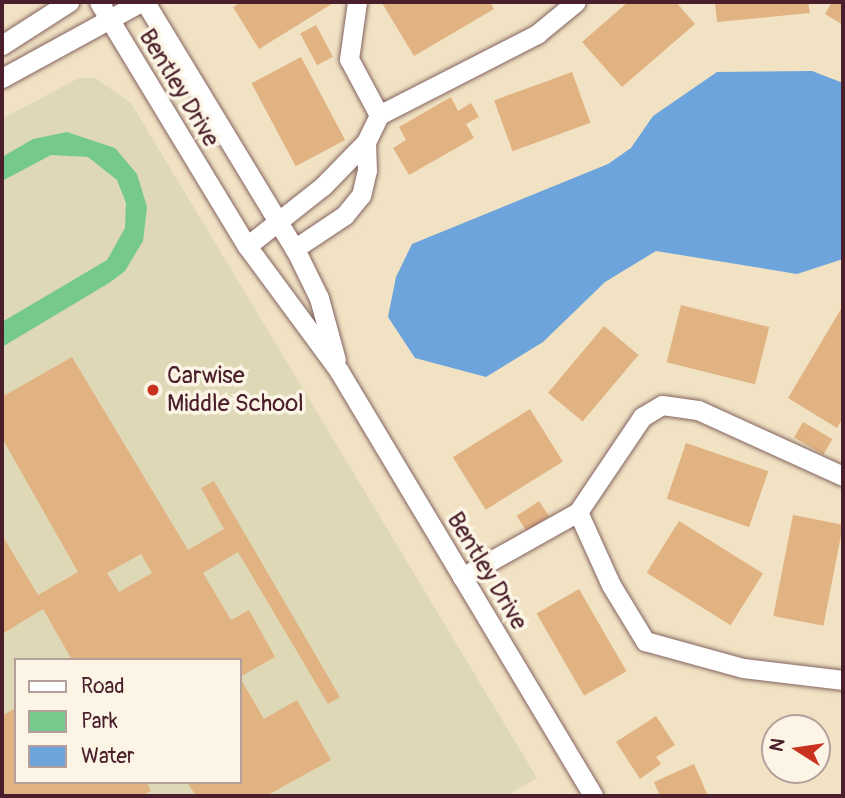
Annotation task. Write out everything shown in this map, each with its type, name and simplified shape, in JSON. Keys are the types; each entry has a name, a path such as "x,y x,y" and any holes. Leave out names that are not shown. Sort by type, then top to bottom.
{"street":[{"path":"2,45 69,2"},
{"name":"Bentley Drive","path":"99,2 247,246 339,372 593,796"},
{"path":"2,78 143,2"},
{"name":"Bentley Drive","path":"143,2 279,220 319,298 339,372"},
{"path":"357,2 349,59 379,115"},
{"path":"247,246 339,170 366,142 379,115 537,34 576,2"},
{"path":"294,249 345,215 363,187 366,142"},
{"path":"339,170 363,187"},
{"path":"462,577 578,512 642,417 662,405 709,415 843,476"},
{"path":"578,512 611,585 645,641 743,668 843,680"}],"shaded area":[{"name":"Carwise Middle School","path":"79,78 95,78 131,103 537,778 506,796 2,796 2,119"}],"green space":[{"path":"67,132 115,148 137,174 147,207 143,241 125,271 2,347 2,322 107,260 125,228 126,203 117,180 88,157 51,155 2,181 2,157 33,139"}],"water":[{"path":"812,71 843,83 843,259 797,274 656,251 605,282 543,342 486,377 415,358 388,317 396,277 412,244 608,164 631,148 653,116 717,72"}],"building":[{"path":"242,2 335,2 259,49 233,7"},
{"path":"490,2 494,9 414,56 382,3"},
{"path":"628,2 676,2 695,24 622,87 582,42"},
{"path":"715,2 808,2 810,13 717,22"},
{"path":"832,2 843,2 843,25 825,14"},
{"path":"316,25 333,57 317,65 300,33"},
{"path":"301,57 345,140 296,166 252,83"},
{"path":"572,72 590,123 512,151 494,100"},
{"path":"451,97 458,111 471,103 479,117 466,124 474,138 409,175 393,148 406,140 399,127"},
{"path":"681,305 769,327 755,384 667,362"},
{"path":"841,309 843,418 837,428 788,398"},
{"path":"604,326 638,355 583,422 548,393"},
{"path":"72,357 188,550 224,529 201,488 214,481 340,697 328,704 238,552 203,573 231,620 249,610 275,657 242,676 242,658 71,658 43,609 2,634 2,535 38,595 78,572 2,438 2,397","holes":["141,554 152,573 119,592 107,573"]},
{"path":"530,409 563,462 486,510 453,457"},
{"path":"803,422 832,439 823,455 794,438"},
{"path":"686,443 768,471 749,527 667,499"},
{"path":"539,501 549,516 527,531 517,516"},
{"path":"793,515 843,525 823,626 773,616"},
{"path":"679,521 763,573 731,625 647,573"},
{"path":"579,589 626,671 584,696 537,614"},
{"path":"242,681 264,719 297,700 331,760 266,796 196,796 188,784 242,784"},
{"path":"14,709 14,784 147,784 151,791 141,796 2,796 2,716"},
{"path":"656,716 675,745 656,757 661,764 640,779 616,742"},
{"path":"694,764 708,796 660,796 654,782"}],"place":[{"name":"Carwise Middle School","path":"153,390"}]}
